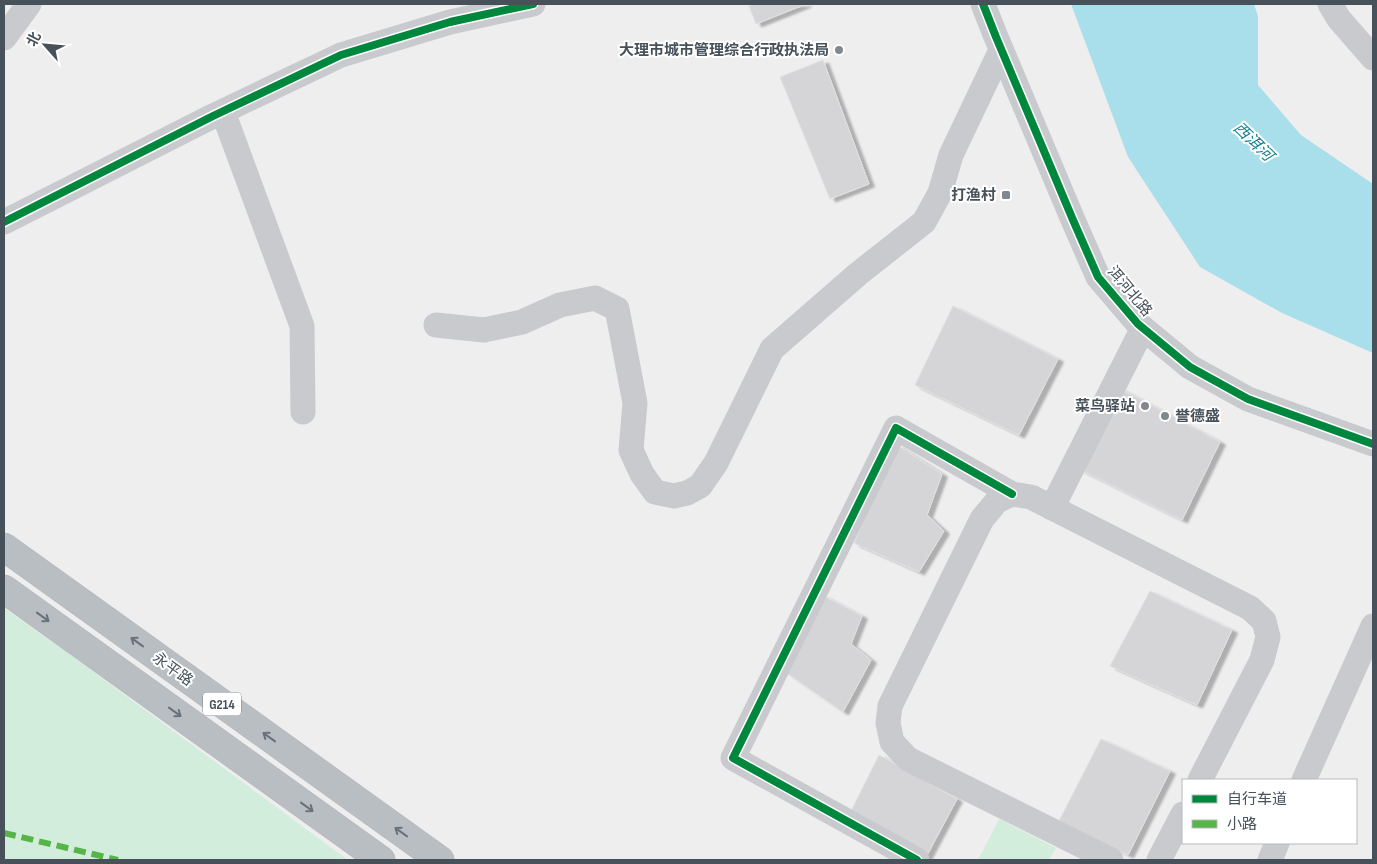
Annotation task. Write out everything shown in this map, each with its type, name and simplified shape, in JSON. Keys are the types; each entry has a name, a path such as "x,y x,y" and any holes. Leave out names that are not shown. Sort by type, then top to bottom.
{"highway":[{"name":"永平路","path":"4,547 440,860"},
{"name":"G214","path":"4,589 381,860"}],"street":[{"path":"4,38 29,4"},
{"path":"4,222 341,55 450,22 533,4"},
{"name":"洱河北路","path":"984,4 1001,50 1098,277 1138,324 1190,367 1248,399 1373,444"},
{"path":"1330,4 1339,18 1373,58"},
{"path":"436,325 484,330 522,322 560,305 595,298 617,309 635,403 631,450 642,474 655,492 674,496 686,493 700,486 716,463 772,349 858,274 924,222 940,193 951,155 1001,50"},
{"path":"223,112 302,326 303,412"},
{"path":"1052,508 1143,328"},
{"path":"917,860 734,758 896,428 1012,494 1031,497 1250,608 1264,621 1268,638 1262,660 1201,779"},
{"path":"1012,494 997,501 982,519 890,706 888,723 892,742 908,759 1111,860"},
{"path":"1304,779 1373,626"},
{"path":"1159,860 1182,816"},
{"path":"1270,860 1277,844"}],"green space":[{"path":"4,608 68,653 348,860 4,860"},
{"path":"999,819 1056,848 1049,860 978,860"}],"water":[{"name":"西洱河","path":"1071,4 1254,4 1258,16 1258,85 1301,135 1373,184 1373,353 1282,313 1200,267 1128,157"}],"building":[{"path":"754,4 806,4 756,24 749,6"},
{"path":"823,60 869,184 830,199 780,77"},
{"path":"953,306 1058,359 1019,435 915,385"},
{"path":"1119,388 1220,442 1182,520 1079,469"},
{"path":"897,445 942,474 927,515 944,531 919,572 854,543"},
{"path":"1150,591 1232,630 1197,705 1110,666"},
{"path":"822,595 862,616 851,644 871,660 843,712 788,674"},
{"path":"1101,739 1170,771 1128,855 1059,821"},
{"path":"879,755 957,799 925,859 848,817"}],"marked path":[{"path":"4,833 118,860"}],"cycle path":[{"path":"4,222 213,116 341,55 450,22 533,4"},
{"path":"983,4 1098,277 1138,324 1190,367 1248,399 1373,444"},
{"path":"917,860 733,758 896,428 1012,494"}],"place":[{"name":"大理市城市管理综合行政执法局","path":"839,50"},
{"name":"打渔村","path":"1006,195"},
{"name":"菜鸟驿站","path":"1145,406"},
{"name":"誉德盛","path":"1165,416"}]}
